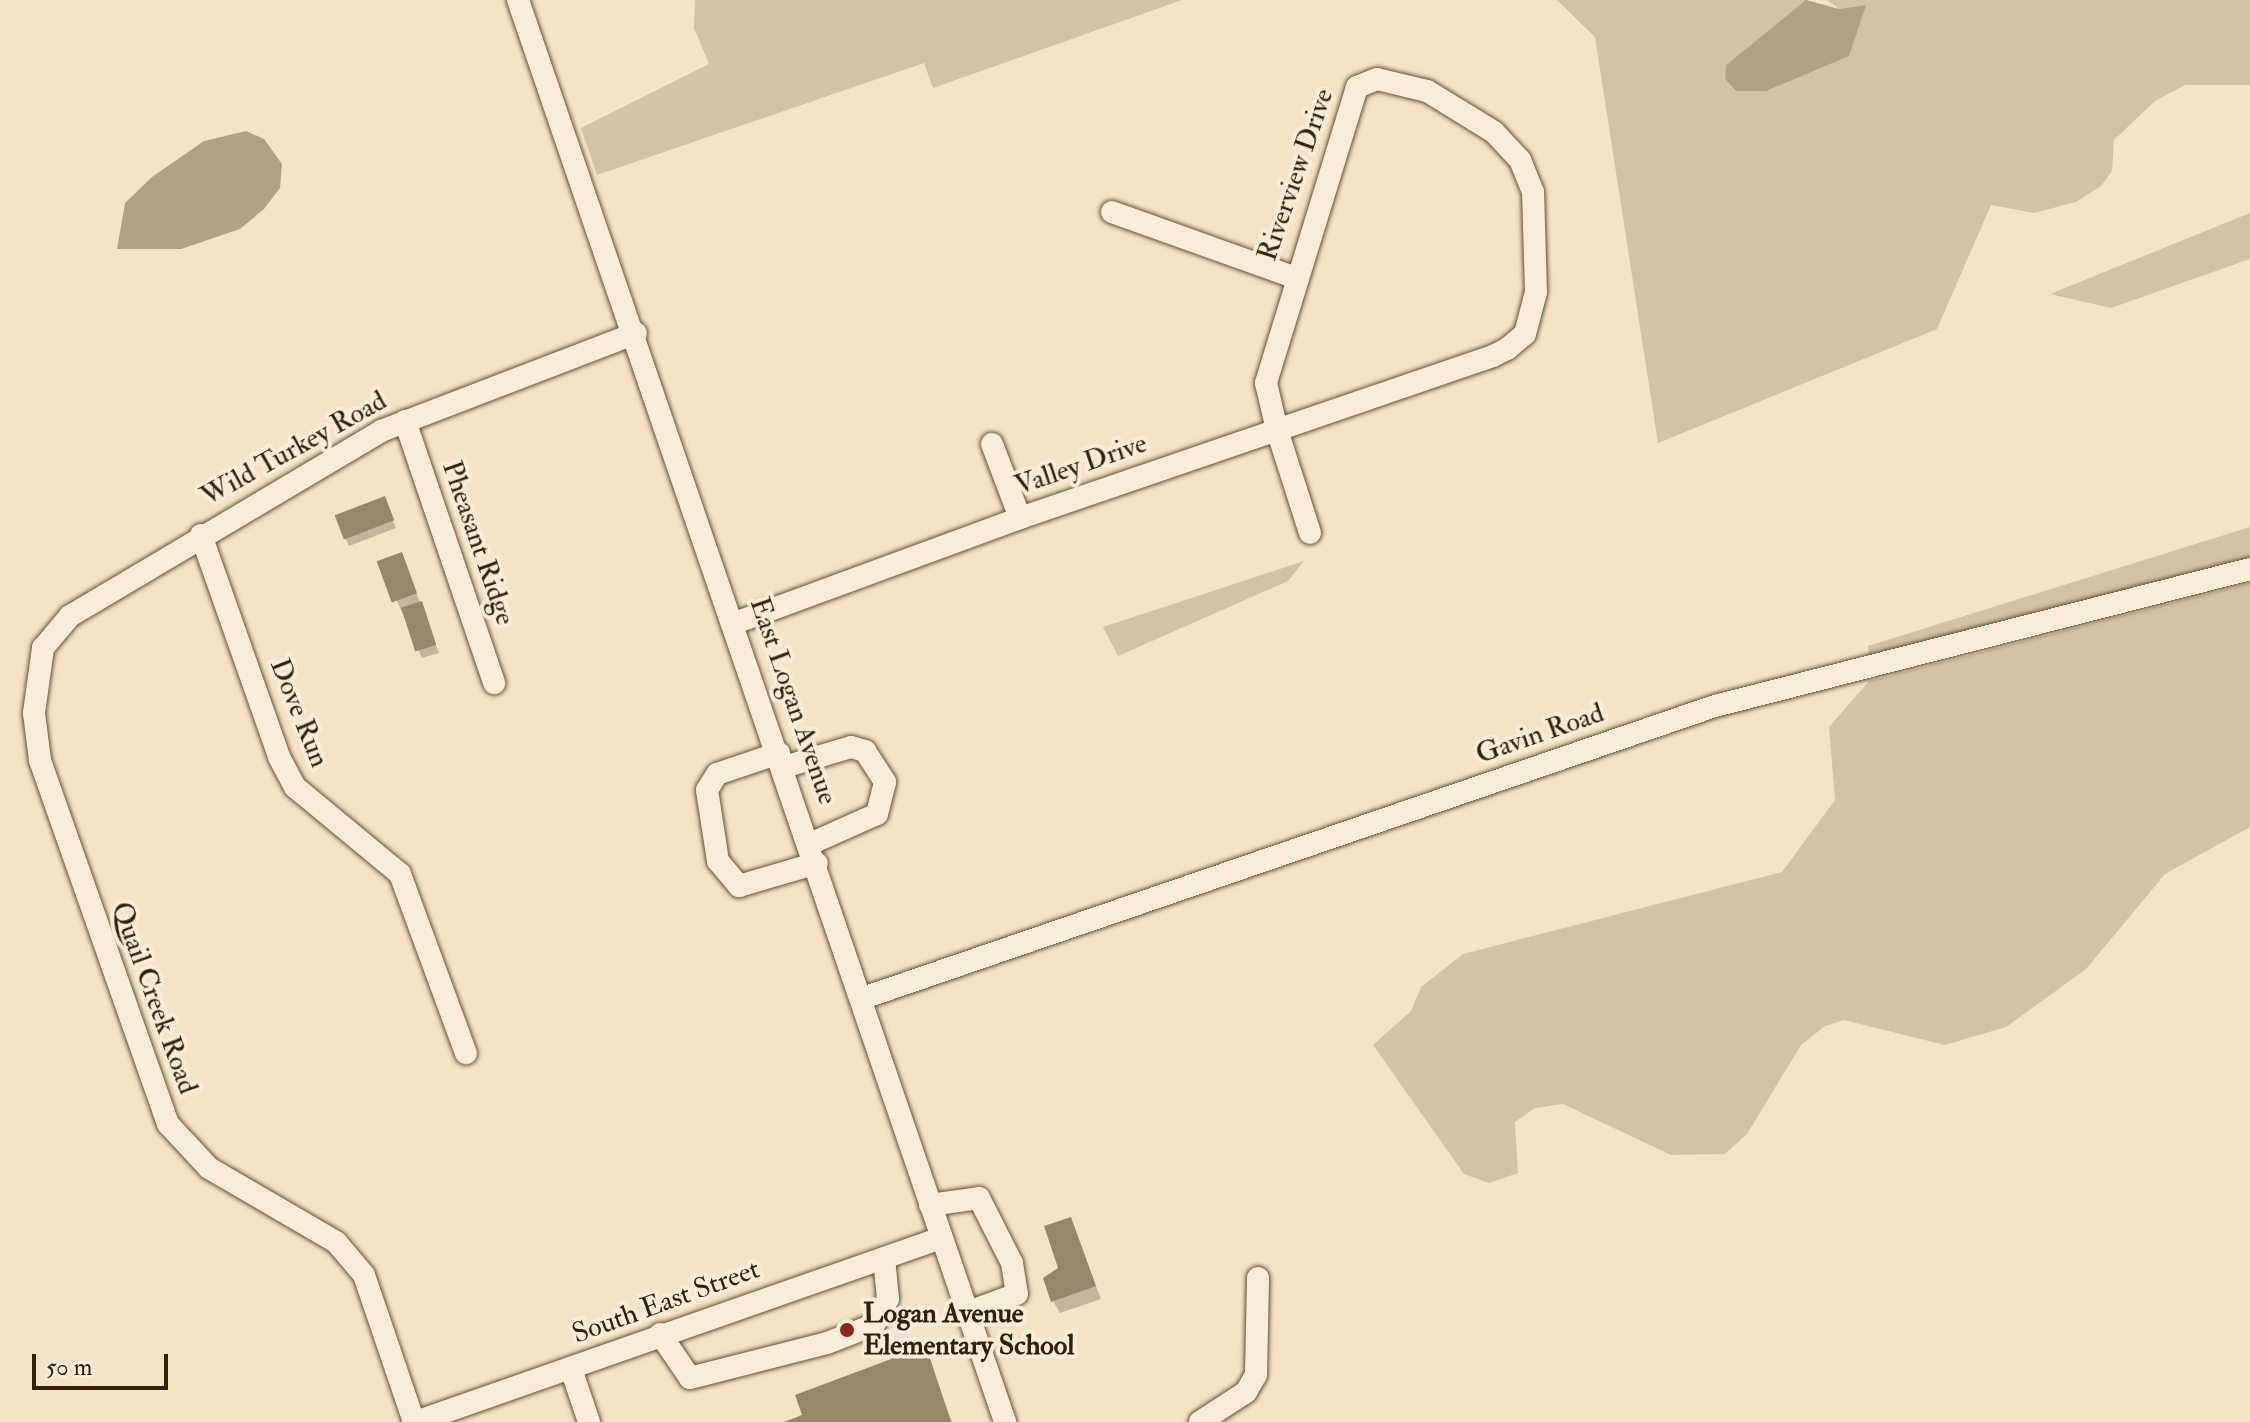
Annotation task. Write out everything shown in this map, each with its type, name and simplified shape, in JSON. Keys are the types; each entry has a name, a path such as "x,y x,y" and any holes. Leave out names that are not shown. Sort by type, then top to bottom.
{"street":[{"name":"East Logan Avenue","path":"518,0 636,333 863,998 930,1205 938,1239 968,1312 1005,1422"},
{"name":"Riverview Drive","path":"1310,533 1277,430 1266,383 1294,277 1357,87 1377,79 1440,99 1494,132 1520,160 1533,192 1538,261 1525,334 1507,349 1450,371"},
{"path":"1112,212 1294,277"},
{"name":"Wild Turkey Road","path":"38,687 43,648 70,616 201,535 405,421 636,333"},
{"name":"Valley Drive","path":"735,623 1020,518 1450,371"},
{"name":"Pheasant Ridge","path":"405,421 494,683"},
{"path":"992,444 1020,518"},
{"name":"Dove Run","path":"201,535 279,757 295,787 400,874 466,1053"},
{"name":"Gavin Road","path":"863,998 1715,706 2250,569"},
{"name":"Quail Creek Road","path":"38,687 40,760 168,1124 209,1168 336,1242 364,1275 415,1422"},
{"path":"851,747 865,751 885,782 877,814 813,854 739,886 718,861 707,790 717,774 851,747"},
{"path":"930,1205 979,1198 1012,1263 1017,1294 968,1312"},
{"name":"South East Street","path":"415,1422 938,1239"},
{"path":"660,1334 690,1378 827,1343 874,1325 888,1299 884,1258"},
{"path":"1200,1422 1246,1392 1256,1375 1258,1278"},
{"path":"571,1369 589,1422"}],"shaded area":[{"path":"695,0 1182,0 933,88 924,63 597,175 581,128 709,64 694,28"},
{"path":"1557,0 1807,0 1726,65 1725,79 1736,91 1866,5 1839,9 1827,0 2250,0 2250,85 2185,85 2155,101 2114,140 2112,171 2101,186 2076,202 2034,213 1991,205 1937,329 1658,443 1595,37"},
{"path":"1806,0 1839,9 1866,5 1849,56 1766,91 1736,91 1725,79 1726,65"},
{"path":"246,131 264,139 282,164 280,188 264,209 240,229 181,249 117,249 125,203 152,177 204,141"},
{"path":"2250,213 2250,259 2111,308 2050,294"},
{"path":"2250,527 2250,563 1869,656 1868,646"},
{"path":"1304,561 1288,581 1118,656 1103,627"},
{"path":"2250,583 2250,827 2165,874 2086,969 2006,1027 1945,1045 1844,1020 1825,1026 1801,1045 1747,1134 1725,1154 1671,1155 1563,1104 1535,1108 1515,1122 1518,1173 1489,1183 1464,1174 1373,1045 1411,1011 1421,987 1463,954 1782,872 1835,800 1829,727 1869,681"}],"building":[{"path":"385,496 394,520 344,540 335,515"},
{"path":"402,552 417,593 392,603 377,561"},
{"path":"422,601 436,645 415,652 401,608"},
{"path":"1071,1217 1096,1286 1051,1302 1043,1278 1058,1268 1044,1226"},
{"path":"926,1346 951,1422 784,1422 802,1415 795,1395"}],"place":[{"name":"Logan Avenue Elementary School","path":"847,1330"}]}
